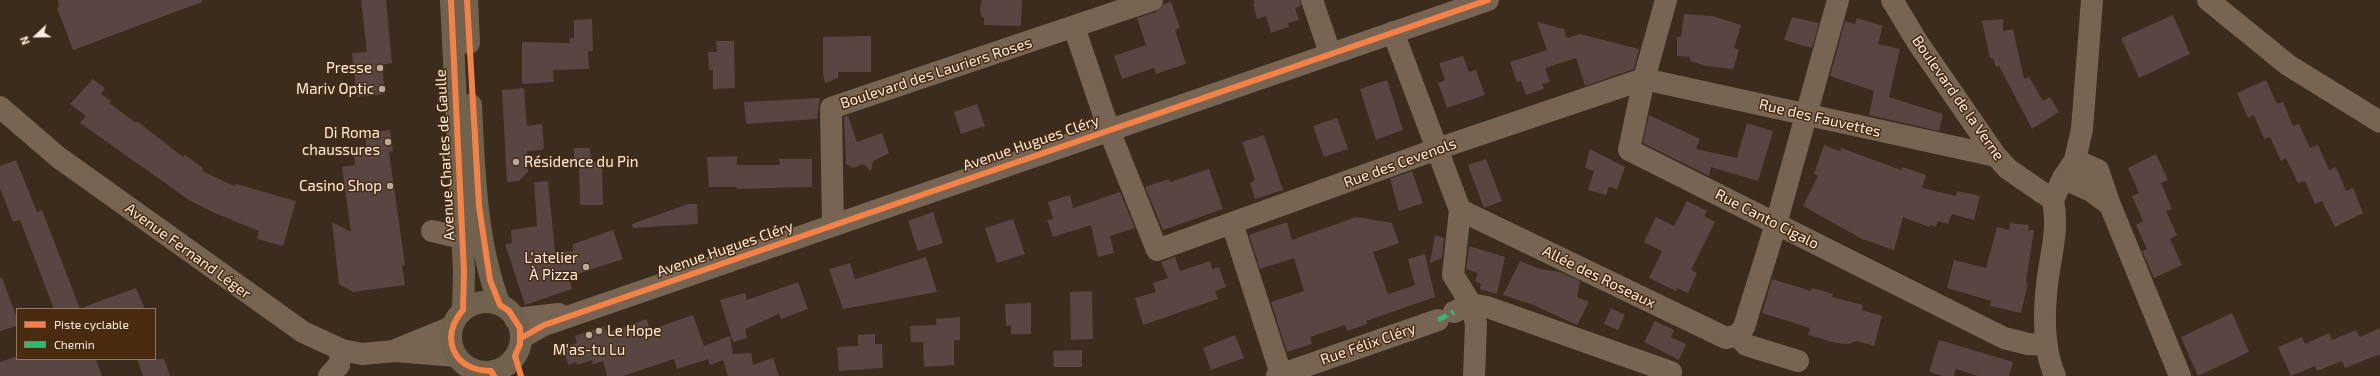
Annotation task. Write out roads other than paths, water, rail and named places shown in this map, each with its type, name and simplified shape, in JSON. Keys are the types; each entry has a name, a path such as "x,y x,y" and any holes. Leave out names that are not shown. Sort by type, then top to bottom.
{"main road":[{"name":"Avenue Charles de Gaulle","path":"451,0 465,128 490,280 514,339"},
{"name":"Avenue Charles de Gaulle","path":"458,318 462,238 467,0"},
{"path":"479,302 514,339 508,364 492,374 469,368 456,356 451,337 458,318 479,302"}],"street":[{"name":"Boulevard des Lauriers Roses","path":"833,225 831,108 1152,0"},
{"path":"1312,0 1330,53"},
{"name":"Avenue Hugues Cléry","path":"514,339 544,325 1330,53 1488,0"},
{"name":"Rue Canto Cigalo","path":"1666,0 1644,79 1629,150 2004,338 2028,344 2047,345"},
{"path":"1798,360 1746,344 1738,336 1744,326 1776,224 1838,0"},
{"name":"Boulevard de la Verne","path":"1892,0 1918,43 1996,156 2028,184 2053,200"},
{"path":"2055,376 2047,345 2045,315 2057,217 2053,200 2063,178 2075,160 2082,129 2092,0"},
{"path":"2208,0 2288,65 2380,122"},
{"path":"1074,27 1109,130"},
{"path":"1393,32 1460,210 1453,275 1454,312"},
{"name":"Rue des Fauvettes","path":"1644,79 1996,156"},
{"name":"Rue des Cevenols","path":"1109,130 1157,250 1437,149 1644,79"},
{"name":"Avenue Fernand Léger","path":"0,107 58,157 303,332 342,350 362,354 395,351"},
{"path":"2075,160 2098,170 2110,205 2180,376"},
{"path":"2063,178 2091,191 2110,205"},
{"name":"Allée des Roseaux","path":"1460,210 1726,338 1738,336"},
{"path":"1232,223 1279,375"},
{"path":"432,231 462,238"},
{"path":"1454,312 1486,307 1671,372"},
{"path":"1454,312 1476,324 1474,376"},
{"name":"Rue Félix Cléry","path":"1279,375 1454,312"},
{"path":"395,351 458,318"},
{"path":"328,376 339,365 342,350"},
{"path":"395,351 456,356"}],"place":[{"name":"Presse","path":"380,68"},
{"name":"Mariv Optic","path":"382,89"},
{"name":"Di Roma chaussures","path":"388,142"},
{"name":"Résidence du Pin","path":"516,162"},
{"name":"Casino Shop","path":"390,186"},
{"name":"L'atelier À Pizza","path":"586,267"},
{"name":"Le Hope","path":"599,331"},
{"name":"M'as-tu Lu","path":"589,335"}]}
